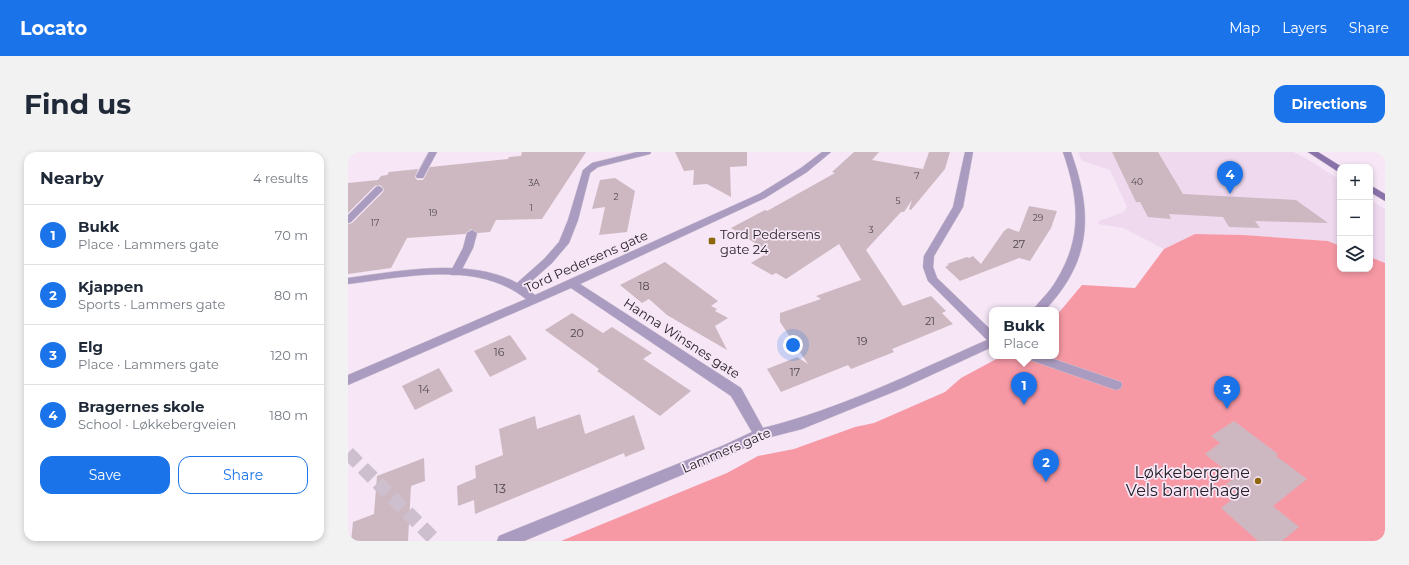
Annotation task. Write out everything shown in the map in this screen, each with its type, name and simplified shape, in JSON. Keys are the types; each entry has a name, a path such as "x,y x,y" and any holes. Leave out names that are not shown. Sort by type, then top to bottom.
{"main road":[{"path":"1312,152 1337,167"},
{"path":"1373,190 1384,198"}],"street":[{"path":"420,176 433,152"},
{"path":"519,287 548,261 564,243 573,220 586,172 595,165 648,152"},
{"name":"Tord Pedersens gate","path":"348,380 534,300 762,196 804,170 826,152"},
{"path":"969,152 958,207 929,256 928,267 932,279 989,335"},
{"path":"1041,307 1058,287 1079,241 1081,224 1077,181 1067,152"},
{"path":"348,220 379,189"},
{"path":"455,273 468,248 472,233"},
{"path":"348,281 409,274 455,273 501,279 519,287 534,300"},
{"name":"Hanna Winsnes gate","path":"572,283 736,392 760,434"},
{"name":"Lammers gate","path":"505,541 727,450 760,434 797,425 820,416 898,384 989,343"},
{"path":"1040,359 1116,384"}],"shaded area":[{"path":"1078,152 1293,152 1337,178 1337,245 1327,241 1243,235 1195,234 1164,249 1123,228 1098,224 1099,221 1124,212 1127,207 1110,170 1082,161"},
{"path":"1373,202 1385,209 1385,263 1373,258"},
{"path":"1195,234 1243,235 1328,241 1337,245 1337,272 1373,272 1373,258 1385,263 1385,541 561,541 727,473 758,456 794,449 855,427 874,423 945,392 961,378 996,359 1059,359 1059,312 1082,285 1135,288 1164,249"}],"building":[{"path":"522,152 586,152 542,219 496,220 490,232 478,233 471,229 465,234 407,238 391,268 348,274 348,224 352,223 383,192 384,189 380,185 375,186 348,213 348,183 378,180 381,176 387,175 389,172 418,169 415,177 417,180 423,180 430,167 508,159 509,157 521,156"},
{"path":"675,152 747,152 747,166 730,167 731,197 707,184 693,185 694,170 684,171"},
{"path":"854,152 879,152 872,160 923,169 929,152 950,152 945,169 911,210 909,209 912,200 904,212 901,212 866,250 903,306 931,296 946,311 942,313 953,324 892,349 894,352 851,369 848,365 781,392 767,369 797,357 808,364 780,322 780,313 821,299 816,296 861,280 839,244 786,279 776,273 772,275 751,263 769,252 731,228 765,210 767,211 835,173 832,172"},
{"path":"1112,152 1158,152 1183,194 1296,200 1328,223 1255,221 1260,228 1229,227 1223,217 1169,214 1171,219 1148,217 1140,202 1136,202"},
{"path":"615,178 635,191 627,232 599,235 605,207 592,209 600,180"},
{"path":"1029,206 1057,211 1051,228 1030,261 1019,258 960,281 945,267 949,265 947,264 973,256 981,264 1004,231 1008,228 1019,232"},
{"path":"665,262 718,301 711,306 717,309 715,311 728,318 715,326 727,350 667,315 649,299 642,303 620,285"},
{"path":"572,313 603,333 612,327 652,353 643,359 691,391 660,416 597,371 599,369 545,330"},
{"path":"510,335 527,359 490,377 474,351"},
{"path":"439,368 453,391 415,410 402,386"},
{"path":"580,414 585,434 634,415 645,449 625,457 624,453 475,514 474,500 458,506 457,486 476,478 475,466 503,455 499,429 535,416 537,429"},
{"path":"1234,421 1278,454 1276,456 1307,479 1273,506 1299,527 1282,541 1258,541 1221,508 1239,494 1226,484 1235,478 1205,454 1220,443 1211,436"},
{"path":"424,458 425,481 411,486 408,541 351,541 353,522 374,514 377,476"}],"tunnel":[{"path":"348,453 436,541"}],"place":[{"name":"Bragernes skole","path":"1230,194"},
{"name":"Tord Pedersens gate 24","path":"712,241"},
{"name":"Bukk","path":"1024,405"},
{"name":"Elg","path":"1227,409"},
{"name":"Løkkebergene Vels barnehage","path":"1258,481"},
{"name":"Kjappen","path":"1046,482"}]}
